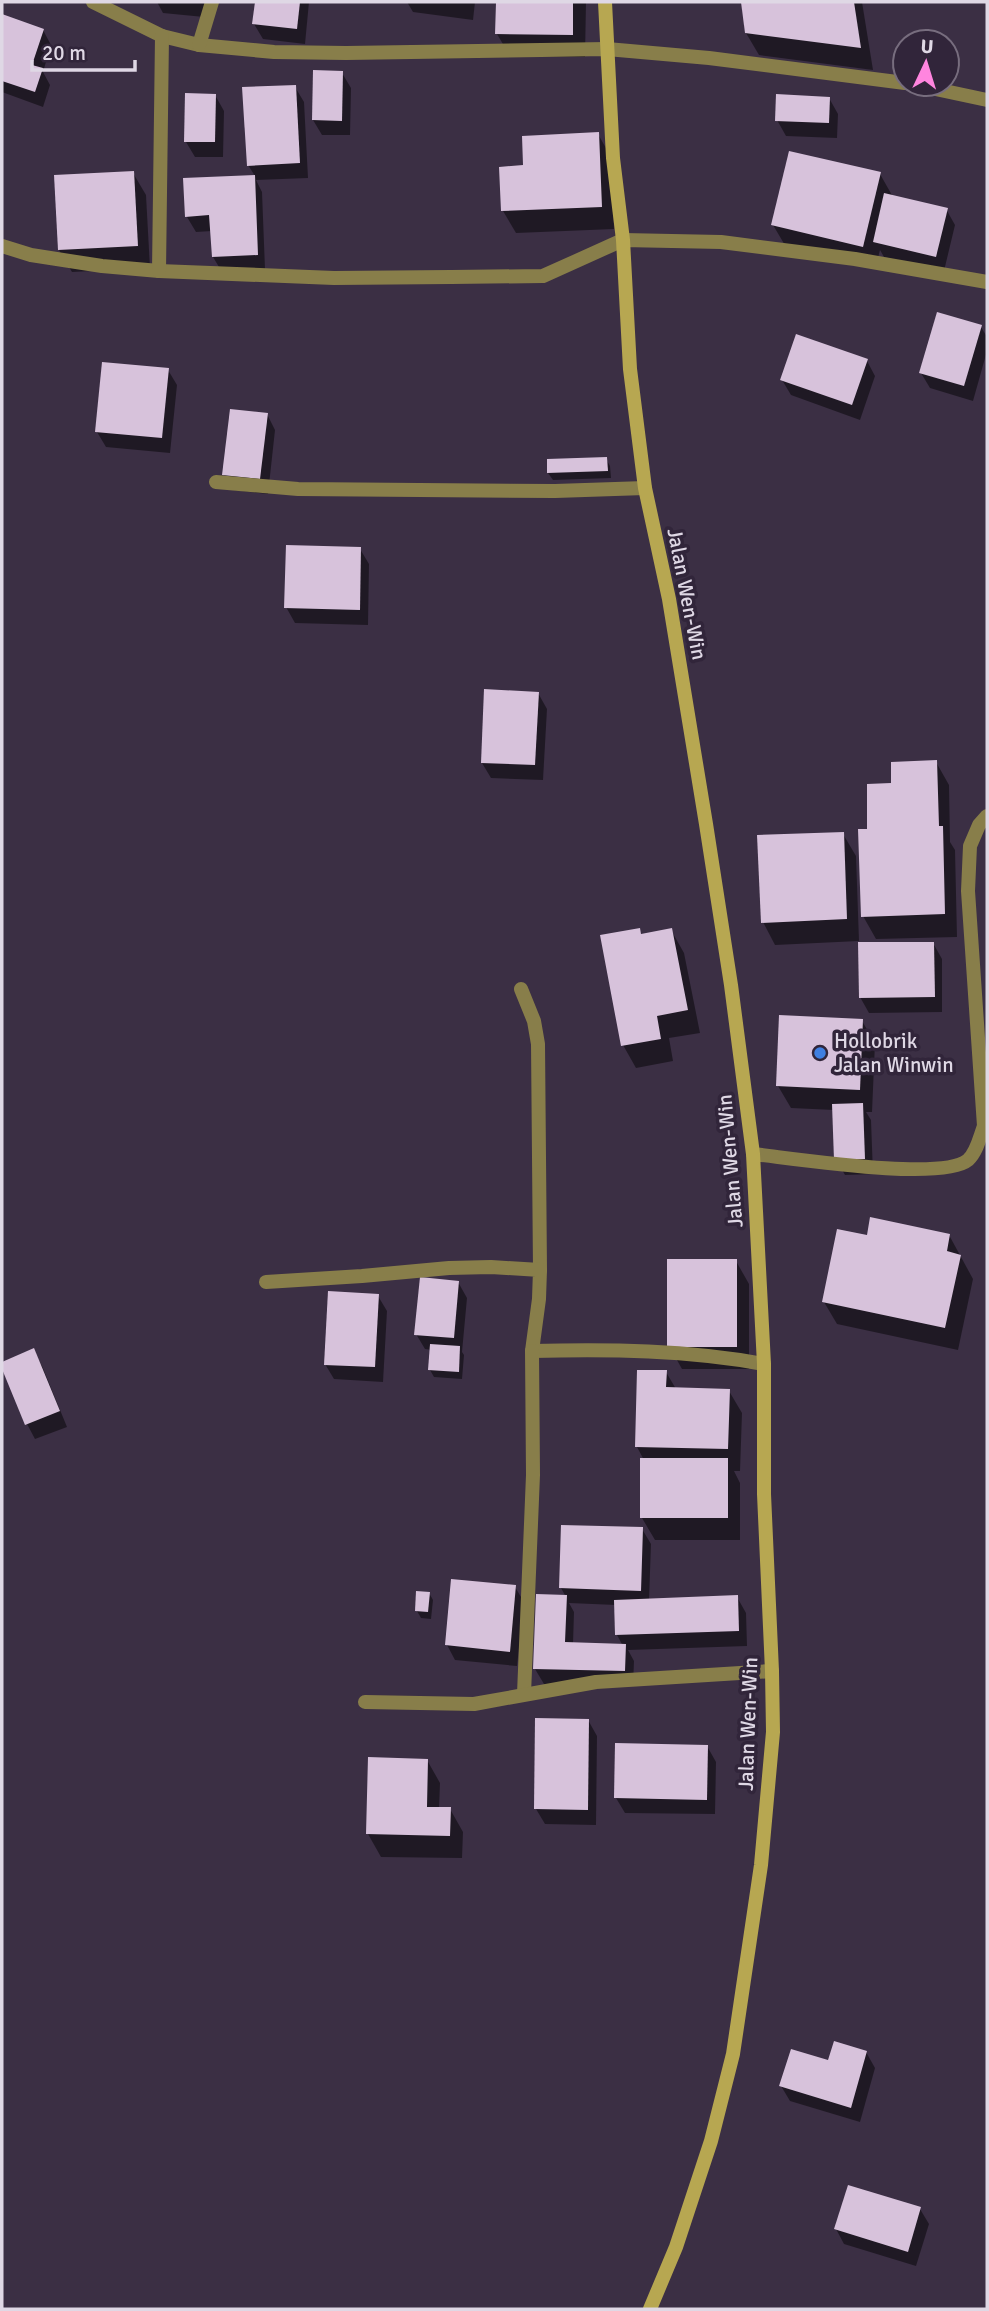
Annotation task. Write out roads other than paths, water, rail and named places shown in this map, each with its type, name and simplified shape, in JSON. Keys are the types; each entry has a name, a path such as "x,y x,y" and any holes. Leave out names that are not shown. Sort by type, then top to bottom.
{"street":[{"path":"93,2 162,36 199,45 274,52 346,53 607,49 709,58 891,81"},
{"path":"199,45 212,2"},
{"name":"Jalan Wen-Win","path":"605,2 613,158 623,240 629,369 645,488 669,600 706,824 753,1154 764,1364 764,1494 772,1671 773,1731 761,1865 733,2054 711,2141 676,2247 650,2309"},
{"path":"159,271 162,36"},
{"path":"961,94 987,100"},
{"path":"2,246 32,255 102,266 334,278 543,276 623,240 721,242 855,259 987,282"},
{"path":"216,482 298,489 555,491 645,488"},
{"path":"753,1154 907,1170 949,1167 967,1161 984,1126 968,891 970,846 979,825 987,816"},
{"path":"521,989 534,1021 538,1044 540,1270 532,1351 533,1475 524,1694"},
{"path":"266,1282 449,1268 540,1270"},
{"path":"532,1351 647,1351 733,1358 764,1364"},
{"path":"365,1702 474,1704 596,1682 772,1671"}],"place":[{"name":"Hollobrik Jalan Winwin","path":"820,1053"}]}
